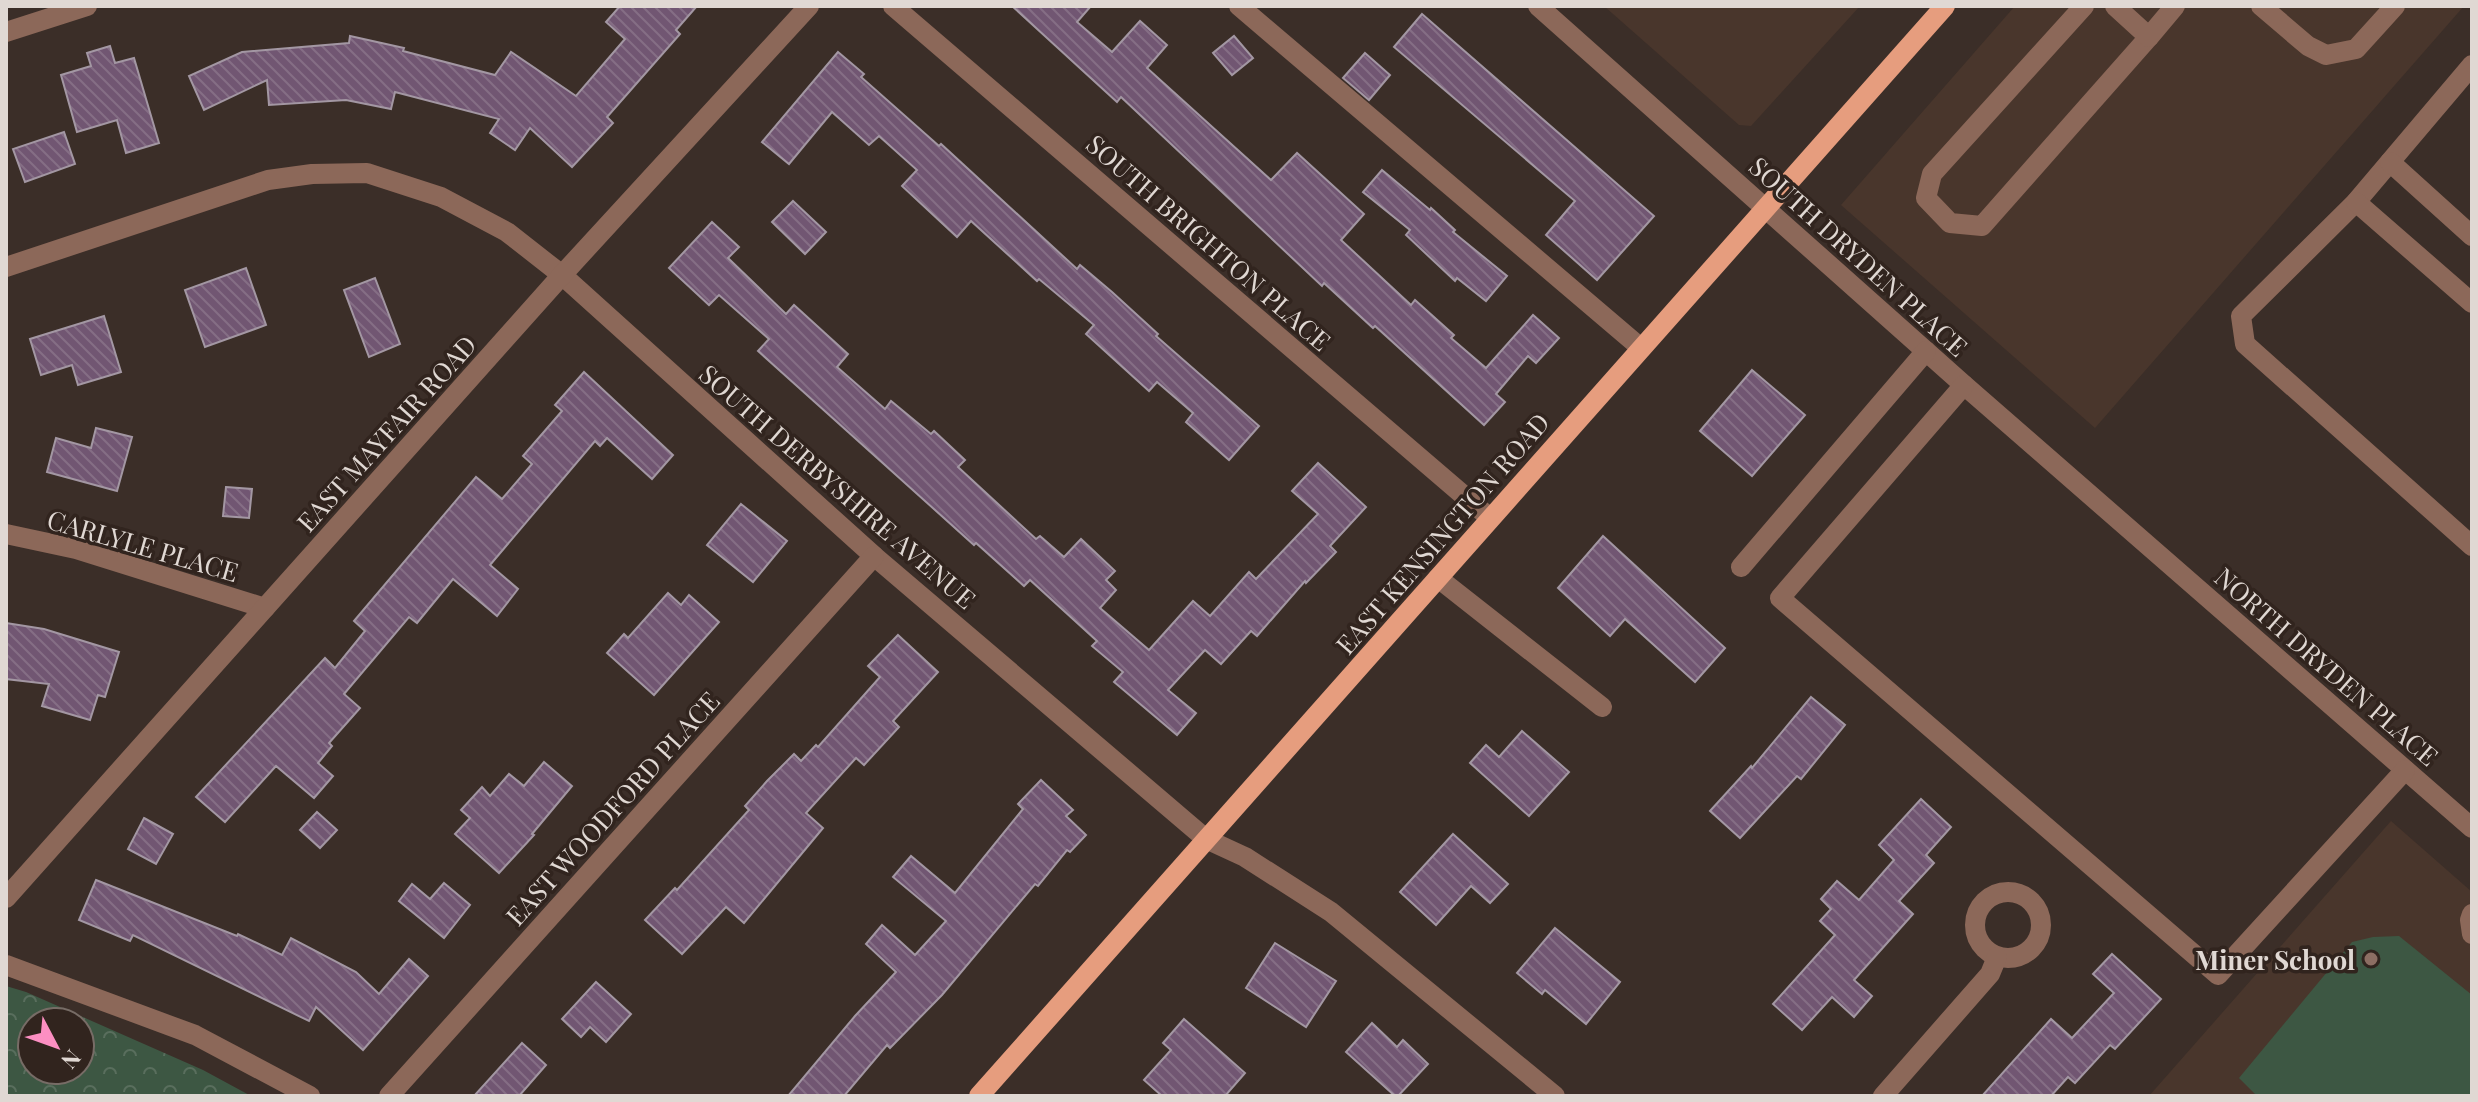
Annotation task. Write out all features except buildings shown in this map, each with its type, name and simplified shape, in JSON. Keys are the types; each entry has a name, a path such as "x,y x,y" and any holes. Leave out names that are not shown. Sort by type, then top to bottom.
{"main road":[{"name":"EAST KENSINGTON ROAD","path":"979,1096 1945,6"}],"street":[{"path":"6,32 87,6"},
{"name":"EAST MAYFAIR ROAD","path":"6,898 562,275 809,6"},
{"name":"SOUTH BRIGHTON PLACE","path":"893,6 1490,518"},
{"path":"1239,6 1641,348"},
{"name":"SOUTH DRYDEN PLACE","path":"1538,6 1964,385 2147,543"},
{"path":"2084,6 1932,174 1926,198 1950,223 1982,226 2175,6"},
{"path":"2115,6 2149,37"},
{"path":"2261,6 2308,46 2326,55 2356,49 2395,6"},
{"path":"2472,65 2356,202 2241,316 2245,344 2472,546"},
{"path":"2390,162 2472,236"},
{"name":"SOUTH DERBYSHIRE AVENUE","path":"6,267 268,180 312,174 367,173 441,197 507,232 562,275 874,556 1206,839 1245,857 1331,912 1555,1096"},
{"path":"2356,202 2472,303"},
{"path":"1741,567 1926,351"},
{"path":"1964,385 1780,598 2218,975 2405,770"},
{"name":"CARLYLE PLACE","path":"6,534 76,549 265,608"},
{"name":"NORTH DRYDEN PLACE","path":"2147,543 2472,828"},
{"name":"EAST WOODFORD PLACE","path":"389,1096 874,556"},
{"path":"1438,578 1602,707"},
{"path":"2472,914 2472,934"},
{"path":"1883,1096 1990,974 1997,957"},
{"path":"6,965 195,1035 310,1096"}],"shaded area":[{"path":"1604,6 1860,6 1751,126 1739,125"},
{"path":"2015,6 2464,6 2095,428 1841,205"},
{"name":"Miner School","path":"2391,821 2472,892 2472,1096 2149,1096"}],"green space":[{"path":"2399,936 2472,995 2472,1096 2257,1096 2239,1078 2352,942"},
{"path":"6,986 58,1006 16,1006 16,1086 96,1086 96,1023 203,1070 251,1096 6,1096"}],"place":[{"name":"Miner School","path":"2371,959"}]}
